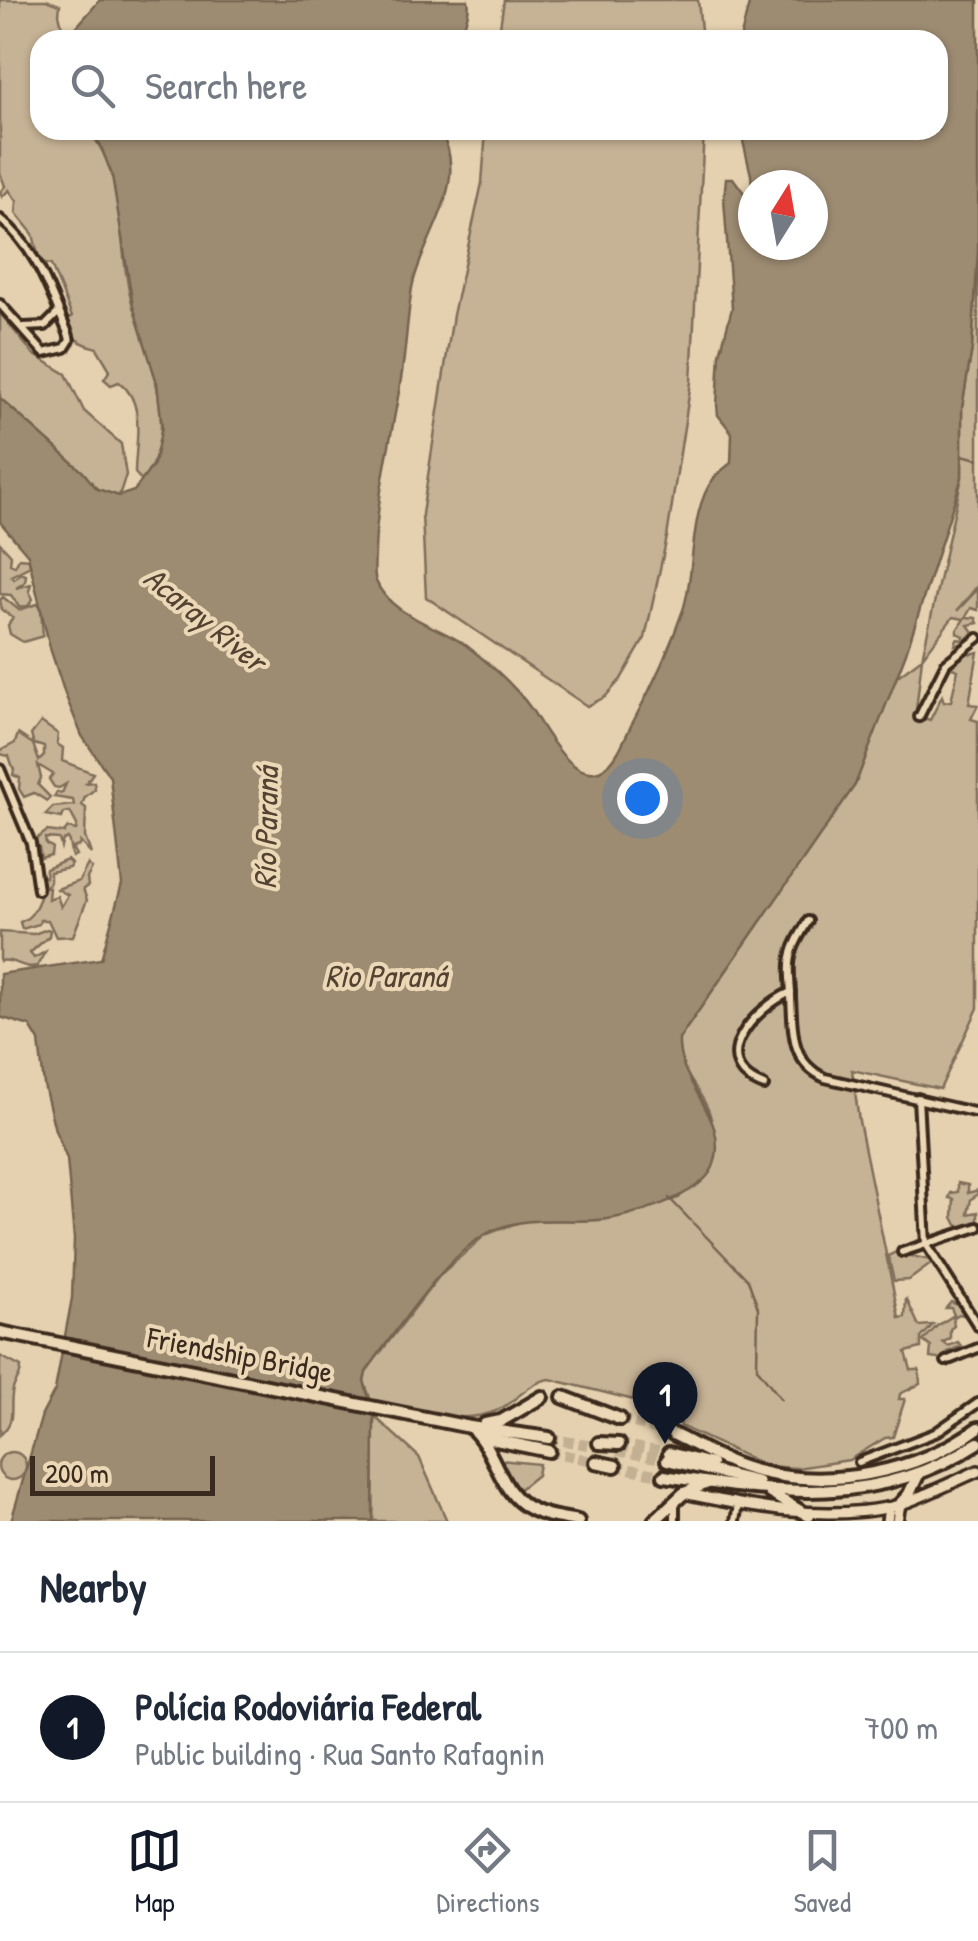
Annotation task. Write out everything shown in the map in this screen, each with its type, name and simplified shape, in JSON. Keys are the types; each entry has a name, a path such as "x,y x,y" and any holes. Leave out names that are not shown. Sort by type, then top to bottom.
{"highway":[{"name":"Friendship Bridge","path":"0,1332 470,1427 549,1438"},
{"path":"470,1427 501,1421 542,1396"},
{"path":"563,1397 620,1419"},
{"path":"470,1427 480,1437 510,1493 522,1504 544,1514 578,1521"},
{"path":"673,1434 756,1471 809,1478 846,1476 911,1464 949,1447 978,1428"},
{"path":"480,1437 548,1451"},
{"path":"688,1461 666,1476 813,1487 872,1481 932,1462 978,1439"},
{"path":"754,1484 838,1492 886,1484 918,1474 978,1439"},
{"path":"688,1461 689,1442"},
{"path":"598,1445 618,1447"},
{"path":"668,1457 754,1484 809,1516"},
{"path":"596,1462 614,1466"},
{"path":"895,1506 909,1494 918,1474"},
{"path":"654,1521 680,1497 714,1482"}],"main road":[{"path":"680,1497 809,1516 895,1506 978,1470"},
{"path":"887,1521 895,1506"},
{"path":"895,1506 897,1521"}],"street":[{"path":"0,219 24,240 70,340 65,348 54,353 40,350 0,304"},
{"path":"22,326 45,326 59,312"},
{"path":"920,716 946,663 978,638"},
{"path":"0,769 31,843 38,890"},
{"path":"808,921 790,957 793,1038 798,1056 815,1074 978,1113"},
{"path":"764,1086 742,1072 736,1052 744,1031 757,1014 791,992"},
{"path":"918,1098 926,1244 978,1326"},
{"path":"902,1252 978,1227"},
{"path":"946,1361 978,1348"},
{"path":"860,1462 935,1433 978,1403"},
{"path":"675,1521 680,1497"},
{"path":"735,1521 738,1505"}],"shaded area":[{"path":"0,0 46,0 60,5 63,30 30,30 30,140 95,140 110,169 128,284 152,364 160,409 158,448 142,481 135,473 138,424 133,401 119,382 111,385 104,379 110,370 97,348 76,339 65,328 62,322 72,317 51,265 40,263 33,234 16,213 17,201 9,190 2,197 0,192 5,186 0,173"},
{"path":"504,0 698,0 701,30 500,30"},
{"path":"485,140 703,140 691,382 667,537 645,638 621,679 605,697 587,706 426,597 422,514 453,315 482,183"},
{"path":"978,250 978,585 957,611 978,589 978,610 971,608 966,617 976,618 978,623 968,625 973,632 961,645 955,645 957,639 963,640 957,630 964,619 953,617 922,658 962,477 962,408 972,348"},
{"path":"0,313 33,354 66,374 84,411 121,444 126,475 119,496 97,489 0,398"},
{"path":"0,543 11,555 10,564 15,566 19,558 29,559 30,566 11,576 14,579 21,573 26,575 25,582 16,588 31,584 33,599 28,606 19,607 11,595 0,594"},
{"path":"3,597 19,610 37,604 43,636 23,642 10,634 8,625 13,618 2,610"},
{"path":"964,646 971,654 978,652 969,704 978,705 971,719 978,721 978,1008 940,1089 852,1070 899,1318 905,1317 906,1298 919,1326 933,1325 921,1338 921,1348 906,1352 911,1370 919,1370 920,1384 900,1394 899,1399 905,1399 893,1437 849,1460 797,1468 766,1466 680,1426 682,1412 550,1379 496,1411 466,1417 434,1415 371,1401 364,1381 366,1371 441,1274 485,1235 525,1220 602,1220 679,1198 716,1148 709,1112 684,1068 679,1039 855,785 895,678 922,658 915,719 919,723 924,718 930,720 942,696 944,702 951,701 958,670 941,669"},
{"path":"41,722 58,734 62,761 93,773 86,783 94,782 95,789 82,805 86,808 85,837 91,854 80,842 72,848 76,855 72,857 68,838 61,847 59,839 45,838 52,847 51,855 41,858 39,847 31,843 47,831 64,833 68,828 76,830 77,825 70,812 62,818 45,815 53,807 74,805 73,800 54,797 57,792 62,793 66,784 54,787 49,779 53,774 38,765 38,785 50,797 47,801 34,793 24,797 9,756 0,754 15,743 18,734 33,744 39,761 44,756 44,747 34,744 31,735"},
{"path":"67,860 69,868 50,872 50,882 45,887 49,887 48,899 57,896 61,907 68,895 57,889 79,881 88,864 92,869 88,886 83,889 87,900 73,936 56,937 48,920 22,929 20,922 33,912 44,887 33,887 33,875 45,877 46,869"},
{"path":"47,929 49,936 30,953 34,958 45,952 37,966 0,961 0,932 34,934"},
{"path":"958,1183 968,1185 968,1193 978,1190 968,1214 978,1212 978,1222 965,1227 957,1225 953,1217 954,1199 949,1198 951,1193 958,1192"},
{"path":"904,1248 906,1255 935,1261 909,1280 894,1281 888,1256"},
{"path":"951,1302 968,1310 967,1316 959,1314 953,1318 950,1339 943,1342 948,1346 958,1342 961,1346 948,1352 944,1360 930,1358 931,1347 923,1341 954,1315 951,1308 946,1308"},
{"path":"0,1356 21,1367 13,1389 11,1419 0,1435"},
{"path":"374,1416 419,1457 447,1521 373,1521"},
{"path":"6,1453 18,1453 25,1460 25,1472 18,1479 6,1479 -1,1472 -1,1460"},
{"path":"500,1460 539,1464 537,1475 517,1491"}],"water":[{"path":"100,0 468,0 469,5 461,30 74,30"},
{"name":"Rio Paraná","path":"750,0 978,0 978,250 972,348 962,408 962,477 906,653 855,785 679,1039 686,1071 715,1133 713,1167 694,1187 644,1210 598,1220 513,1224 486,1234 454,1259 366,1372 364,1381 374,1416 373,1521 11,1521 42,1415 55,1390 72,1298 74,1239 67,1159 44,1085 39,1041 30,1026 0,1017 0,974 101,959 122,884 110,777 82,736 65,694 28,555 0,522 0,398 97,489 119,496 134,491 154,464 162,427 157,383 133,306 112,175 97,140 444,140 450,169 448,189 412,288 379,507 375,578 392,603 467,646 493,668 526,701 563,755 584,771 596,772 615,757 661,666 687,595 700,507 714,478 731,463 732,433 718,415 717,405 720,354 732,308 726,178 733,178 738,185 738,260 828,260 828,170 750,170 743,140 948,140 948,30 742,30"}],"waterway":[{"path":"962,455 978,459"},
{"path":"669,1198 748,1280 758,1308 757,1368 781,1399"}],"tunnel":[{"path":"620,1419 673,1434"},
{"path":"549,1438 598,1447"},
{"path":"619,1444 669,1453"},
{"path":"549,1451 596,1462"},
{"path":"617,1451 667,1460"},
{"path":"615,1466 664,1476"}],"place":[{"name":"Polícia Rodoviária Federal","path":"665,1444"}],"water label":[{"name":"Acaray River","path":"205,619"},
{"name":"Río Paraná","path":"266,828"}]}
